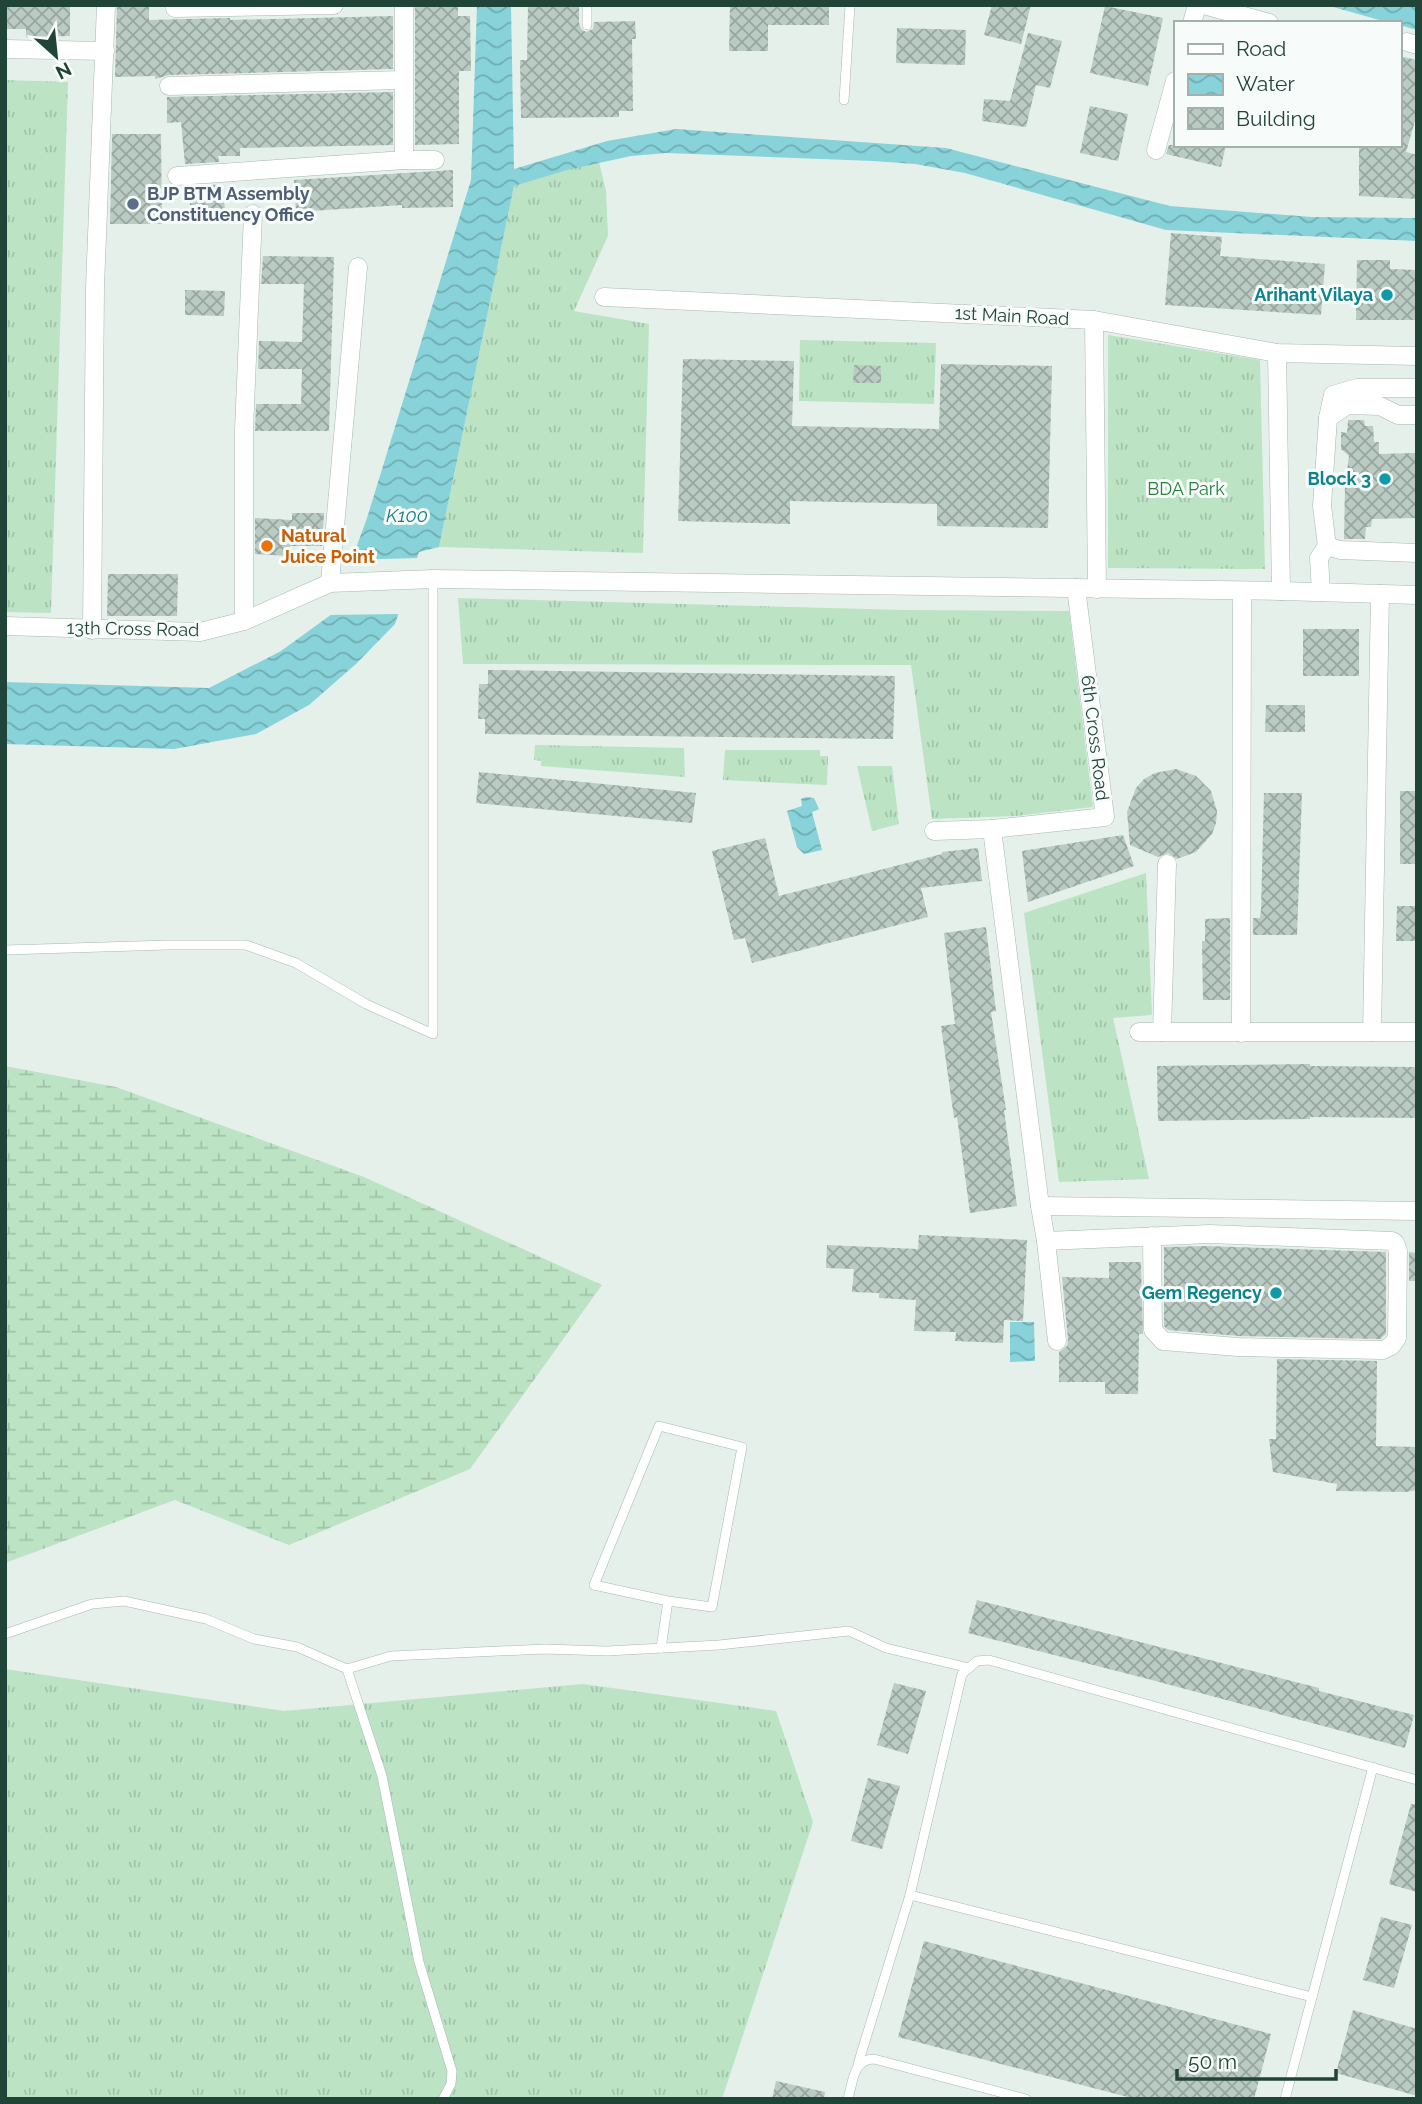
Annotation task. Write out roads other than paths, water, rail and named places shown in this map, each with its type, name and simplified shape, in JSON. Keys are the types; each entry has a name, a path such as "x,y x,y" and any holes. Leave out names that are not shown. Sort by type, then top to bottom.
{"street":[{"path":"92,630 95,287 106,5"},
{"path":"175,8 334,5"},
{"path":"404,5 404,160"},
{"path":"1204,5 1262,21"},
{"path":"5,49 105,51"},
{"path":"169,86 403,80"},
{"path":"1156,150 1174,85"},
{"path":"177,176 435,160"},
{"path":"244,621 244,429 253,214"},
{"path":"358,267 332,582 433,579 1417,595"},
{"name":"1st Main Road","path":"604,296 1094,320 1277,353 1417,356"},
{"path":"1094,320 1097,589"},
{"path":"1277,353 1281,591"},
{"path":"1321,592 1319,558 1327,546 1322,506 1328,418 1333,395 1357,388 1417,387"},
{"path":"1328,418 1347,405 1380,406 1398,415 1417,415"},
{"path":"1327,546 1340,550 1417,553"},
{"name":"13th Cross Road","path":"5,626 200,632 244,621 332,582"},
{"name":"6th Cross Road","path":"992,829 1105,817 1076,588"},
{"path":"1241,1033 1242,591"},
{"path":"1372,1032 1380,594"},
{"path":"934,831 992,829 1046,1241 1056,1341"},
{"path":"1162,1032 1167,864"},
{"path":"1139,1032 1417,1032"},
{"path":"1040,1206 1417,1211"},
{"path":"1046,1241 1152,1236 1210,1234 1395,1243 1398,1251 1397,1338 1391,1346 1383,1350 1238,1348 1163,1341 1153,1330 1152,1236"}],"lane":[{"path":"587,5 587,25"},
{"path":"845,100 849,5"},
{"path":"5,950 246,945 296,963 366,1004 433,1034 433,579"},
{"path":"659,1426 741,1447 712,1607 668,1601 594,1585 659,1426"},
{"path":"5,1634 92,1604 124,1601 206,1619 254,1639 297,1647 347,1670 391,1657 544,1649 607,1651 719,1645 849,1631 886,1648 969,1668"},
{"path":"661,1648 668,1601"},
{"path":"848,2099 910,1895 962,1674 977,1661 989,1660 1417,1780"},
{"path":"347,1670 382,1776 419,1962 452,2071 451,2084 443,2099"},
{"path":"1285,2099 1373,1767"},
{"path":"910,1895 1312,1997"},
{"path":"858,2065 865,2059 874,2059 1026,2099"}],"water":[{"name":"K100","path":"477,5 511,5 514,169 607,141 676,129 946,148 1170,206 1312,217 1417,218 1417,241 1166,230 965,173 915,164 873,161 667,153 631,156 567,170 514,186 439,547 419,552 395,624 356,664 309,705 256,734 174,749 5,744 5,682 209,688 281,651 332,614 367,518 471,180"},
{"path":"1326,5 1417,5 1417,30 1401,26 1401,21 1383,21"},
{"path":"814,798 819,809 812,812 822,850 804,854 797,847 787,811 802,806 801,799"},
{"path":"1010,1322 1034,1322 1035,1361 1010,1362"}],"place":[{"name":"BJP BTM Assembly Constituency Office","path":"133,204"},
{"name":"Arihant Vilaya","path":"1387,295"},
{"name":"Block 3","path":"1385,479"},
{"name":"Natural Juice Point","path":"267,546"},
{"name":"Gem Regency","path":"1276,1293"}],"park label":[{"name":"BDA Park","path":"1186,489"}]}
